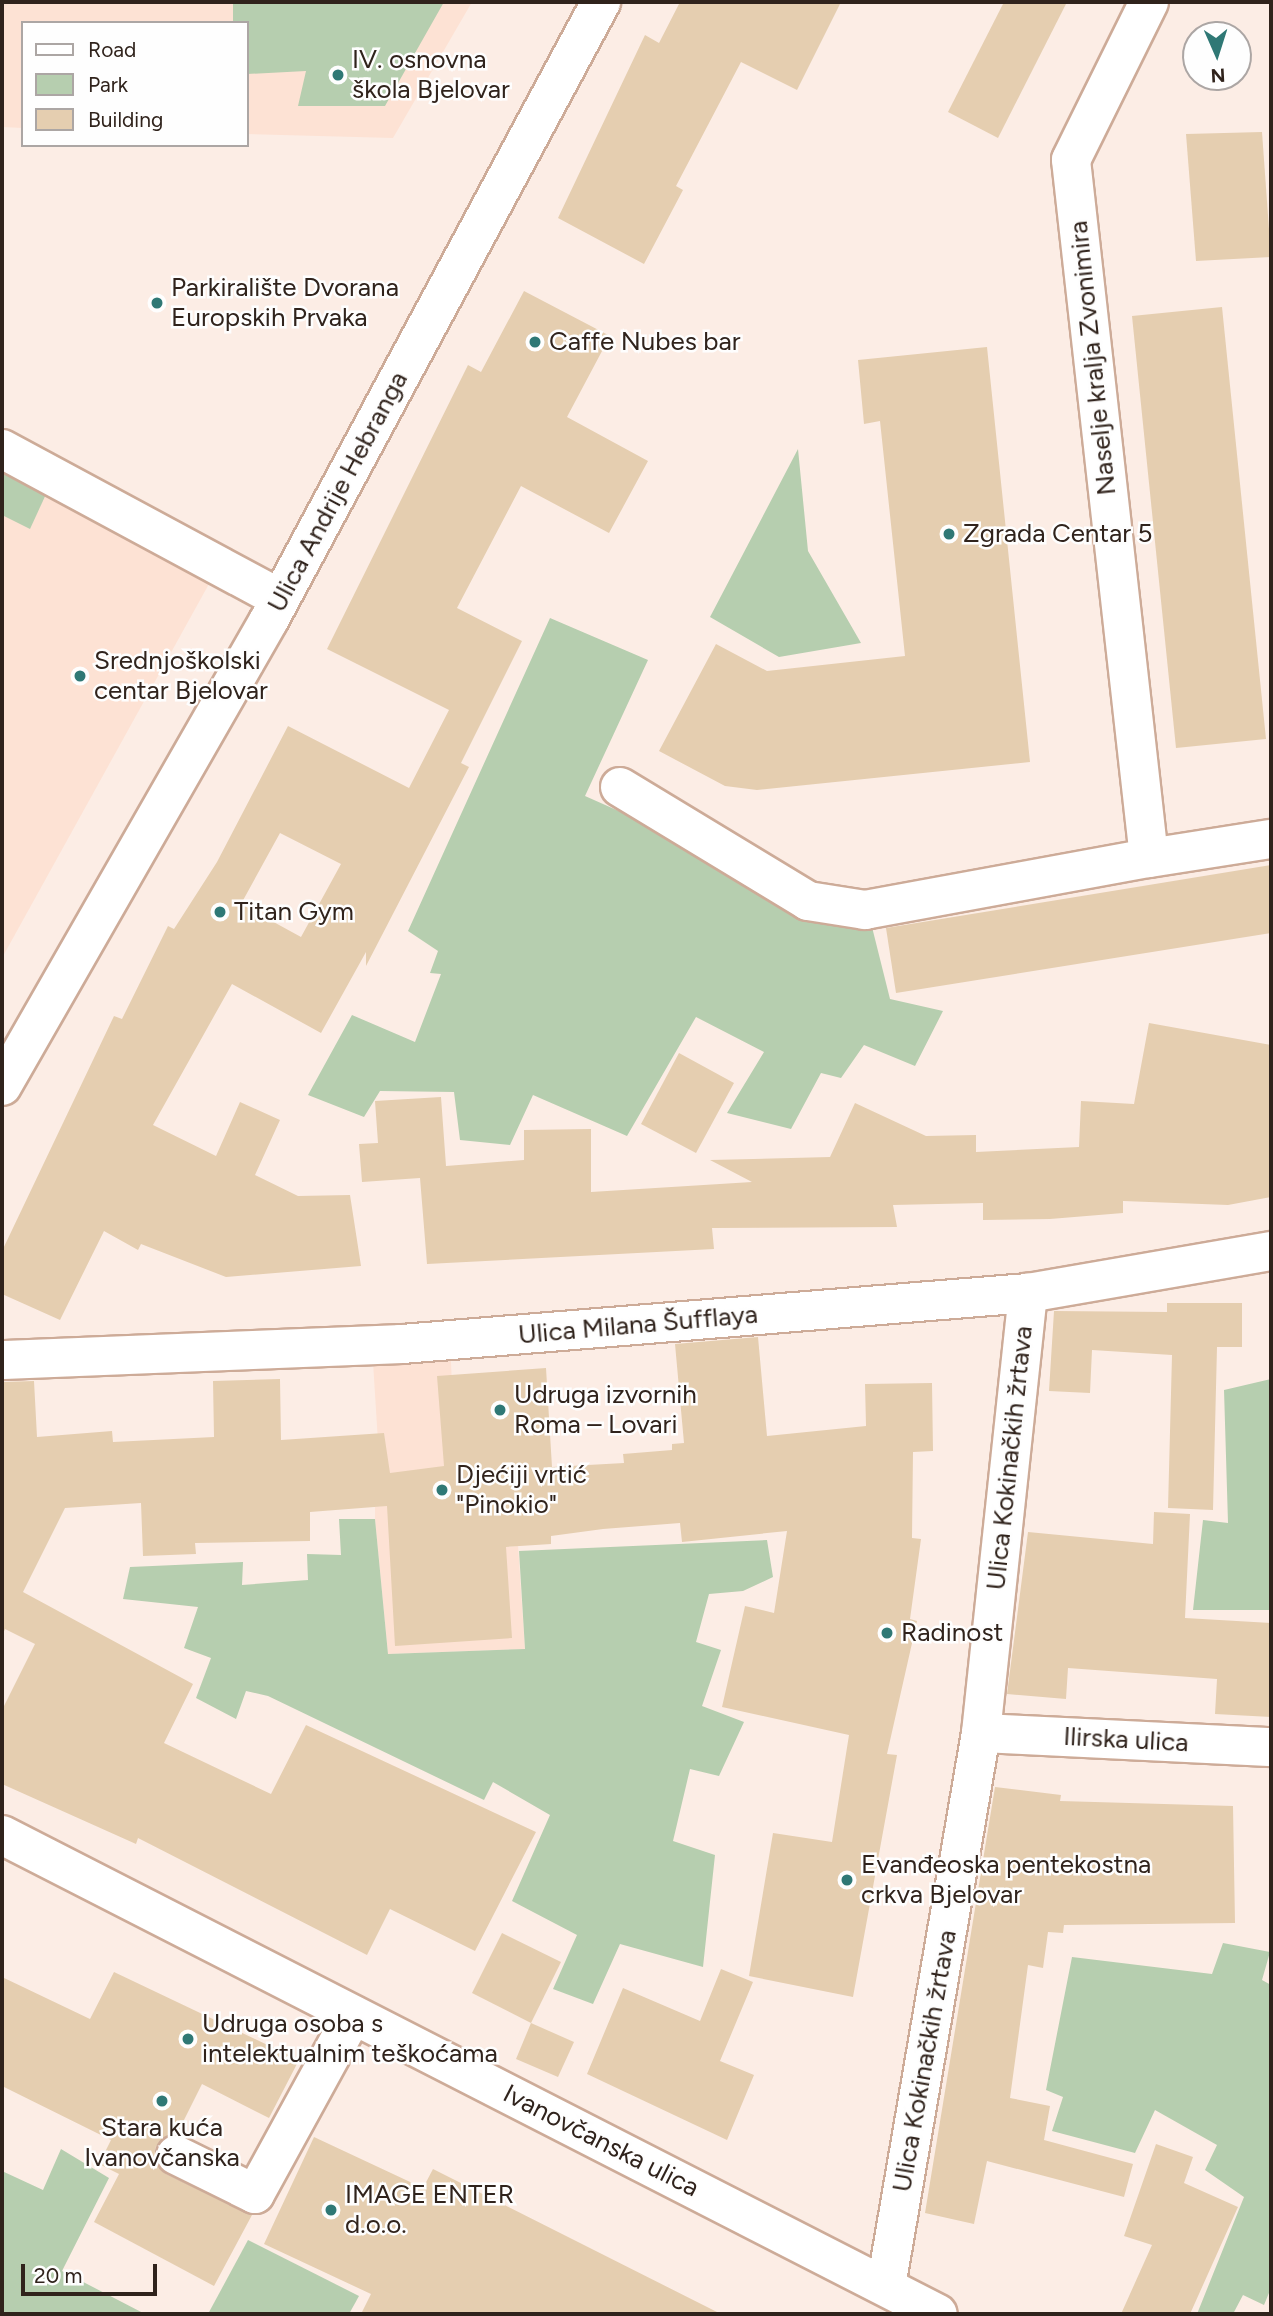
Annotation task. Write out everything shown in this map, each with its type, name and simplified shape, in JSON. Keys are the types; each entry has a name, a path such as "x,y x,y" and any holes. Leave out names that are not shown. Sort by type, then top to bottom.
{"street":[{"name":"Ulica Andrije Hebranga","path":"2,1086 280,600 601,2"},
{"name":"Naselje kralja Zvonimira","path":"1149,2 1071,160 1149,858"},
{"path":"2,449 280,600"},
{"path":"620,787 808,901 865,909 1271,839"},
{"name":"Ulica Milana Šufflaya","path":"2,1360 402,1344 1028,1293 1271,1251"},
{"name":"Ulica Kokinačkih žrtava","path":"886,2287 981,1732 1028,1293"},
{"name":"Ilirska ulica","path":"981,1732 1271,1747"},
{"name":"Ivanovčanska ulica","path":"2,1835 938,2314"},
{"path":"176,2155 255,2194 353,2015"}],"shaded area":[{"name":"IV. osnovna škola Bjelovar","path":"2,2 472,2 393,138 248,134 248,21 21,21 21,128 2,127"},
{"name":"Srednjoškolski centar Bjelovar","path":"2,449 220,564 2,958"},
{"name":"Djećiji vrtić \"Pinokio\"","path":"450,1340 455,1452 507,1547 518,1546 525,1649 388,1654 375,1519 375,1507 382,1506 372,1346"}],"green space":[{"path":"444,2 385,106 298,106 306,71 248,74 248,21 233,21 233,4"},
{"path":"798,449 808,551 861,643 779,657 710,617"},
{"path":"2,453 53,479 30,529 2,515"},
{"path":"550,618 648,660 585,796 871,923 890,999 943,1011 915,1066 864,1045 841,1078 821,1073 791,1129 727,1113 764,1052 696,1017 627,1136 533,1095 510,1145 460,1140 454,1092 380,1091 364,1117 308,1095 352,1015 415,1042 441,974 430,973 438,951 408,931"},
{"path":"1271,1379 1271,1610 1193,1610 1203,1520 1228,1523 1224,1390"},
{"path":"339,1519 375,1519 388,1654 525,1649 519,1551 767,1540 773,1577 743,1591 709,1594 696,1642 721,1650 702,1706 744,1722 719,1776 690,1769 673,1841 715,1855 703,1967 620,1944 593,2004 553,1989 577,1935 512,1901 550,1815 493,1782 484,1800 268,1696 246,1691 236,1719 196,1698 211,1658 184,1648 198,1607 123,1599 130,1567 243,1562 242,1585 308,1580 307,1554 341,1555"},
{"path":"1223,1943 1270,1952 1262,1980 1271,1985 1271,2288 1264,2305 1243,2295 1233,2314 1197,2314 1244,2197 1205,2170 1217,2145 1155,2110 1135,2153 1052,2131 1063,2097 1046,2090 1072,1957 1212,1974"},
{"path":"61,2149 109,2178 62,2271 145,2314 2,2314 2,2171 43,2190"},
{"path":"248,2240 359,2296 349,2314 208,2314"}],"building":[{"path":"680,2 841,2 797,90 741,62 676,186 683,190 644,264 558,218 645,35 659,43"},
{"path":"1004,2 1067,2 998,138 948,112"},
{"path":"1262,132 1271,257 1196,261 1186,134"},
{"path":"524,291 610,336 567,417 648,461 609,533 521,486 457,608 522,641 461,763 469,767 366,966 366,952 321,1033 232,984 153,1125 216,1156 240,1102 280,1120 255,1175 298,1196 350,1195 361,1266 226,1277 141,1244 138,1250 104,1231 60,1320 2,1294 2,1251 114,1016 122,1019 168,926 174,929 217,862 288,726 409,788 449,710 327,649 468,365 481,372","holes":["280,833 341,864 301,937 241,904"]},
{"path":"1222,307 1266,739 1176,748 1132,316"},
{"name":"Zgrada Centar 5","path":"987,347 1030,762 757,790 725,786 659,751 716,644 767,671 905,656 880,421 864,424 858,360"},
{"path":"1271,865 1271,933 896,993 886,928"},
{"path":"1149,1023 1271,1045 1271,1197 1228,1205 1123,1201 1123,1213 1050,1219 983,1220 983,1203 893,1205 897,1227 712,1228 714,1249 427,1264 420,1178 362,1182 359,1144 378,1143 375,1101 441,1097 446,1166 524,1160 524,1130 591,1129 591,1192 752,1182 710,1160 830,1157 855,1103 926,1136 976,1135 976,1152 1079,1147 1081,1101 1134,1104"},
{"path":"679,1053 734,1083 696,1153 641,1124"},
{"path":"1167,1303 1242,1303 1242,1347 1217,1347 1213,1510 1168,1508 1172,1355 1092,1350 1090,1393 1049,1391 1054,1311 1167,1312"},
{"path":"758,1337 767,1436 866,1426 865,1384 932,1383 933,1451 913,1452 912,1538 921,1539 910,1619 917,1621 887,1754 897,1755 853,1997 749,1976 773,1833 832,1842 849,1735 722,1707 745,1606 774,1613 787,1531 682,1542 680,1523 551,1536 551,1544 506,1547 512,1638 395,1646 387,1506 310,1512 310,1541 195,1543 196,1554 143,1556 141,1503 65,1508 23,1592 193,1684 164,1743 271,1794 306,1725 536,1832 475,1951 390,1909 367,1955 138,1838 136,1844 2,1784 2,1710 35,1644 5,1629 2,1636 2,1382 34,1381 37,1437 112,1431 113,1442 214,1437 213,1381 280,1379 281,1440 384,1433 390,1473 444,1466 437,1376 546,1368 552,1467 624,1463 623,1454 672,1450 672,1444 684,1443 675,1344"},
{"path":"1154,1512 1190,1514 1185,1618 1271,1623 1271,1717 1215,1714 1217,1679 1068,1668 1066,1699 1007,1694 1028,1532 1153,1544"},
{"path":"995,1787 1061,1795 1060,1801 1233,1806 1235,1923 1064,1925 1063,1933 1048,1932 1043,1968 1028,1965 1010,2098 1050,2106 1044,2140 1133,2164 1124,2197 987,2161 974,2224 925,2213"},
{"path":"502,1933 561,1962 531,2023 472,1993"},
{"path":"721,1969 753,1982 720,2061 754,2075 727,2140 587,2074 623,1988 700,2021"},
{"path":"114,1972 299,2060 269,2118 202,2084 177,2134 156,2146 154,2157 166,2174 252,2215 214,2286 94,2222 119,2174 99,2164 111,2140 2,2086 2,1977 90,2019"},
{"path":"531,2023 574,2042 558,2077 516,2059"},
{"path":"314,2137 423,2188 433,2169 721,2314 361,2314 371,2294 264,2244"},
{"path":"1156,2144 1193,2157 1184,2183 1238,2207 1190,2314 1121,2314 1152,2245 1124,2236"}],"place":[{"name":"IV. osnovna škola Bjelovar","path":"338,75"},
{"name":"Parkiralište Dvorana Europskih Prvaka","path":"157,303"},
{"name":"Caffe Nubes bar","path":"535,342"},
{"name":"Zgrada Centar 5","path":"949,534"},
{"name":"Srednjoškolski centar Bjelovar","path":"80,676"},
{"name":"Titan Gym","path":"220,912"},
{"name":"Udruga izvornih Roma – Lovari","path":"500,1410"},
{"name":"Djećiji vrtić \"Pinokio\"","path":"442,1490"},
{"name":"Radinost","path":"887,1633"},
{"name":"Evanđeoska pentekostna crkva Bjelovar","path":"847,1880"},
{"name":"Udruga osoba s intelektualnim teškoćama","path":"188,2039"},
{"name":"Stara kuća Ivanovčanska","path":"162,2101"},
{"name":"IMAGE ENTER d.o.o.","path":"331,2210"}]}
